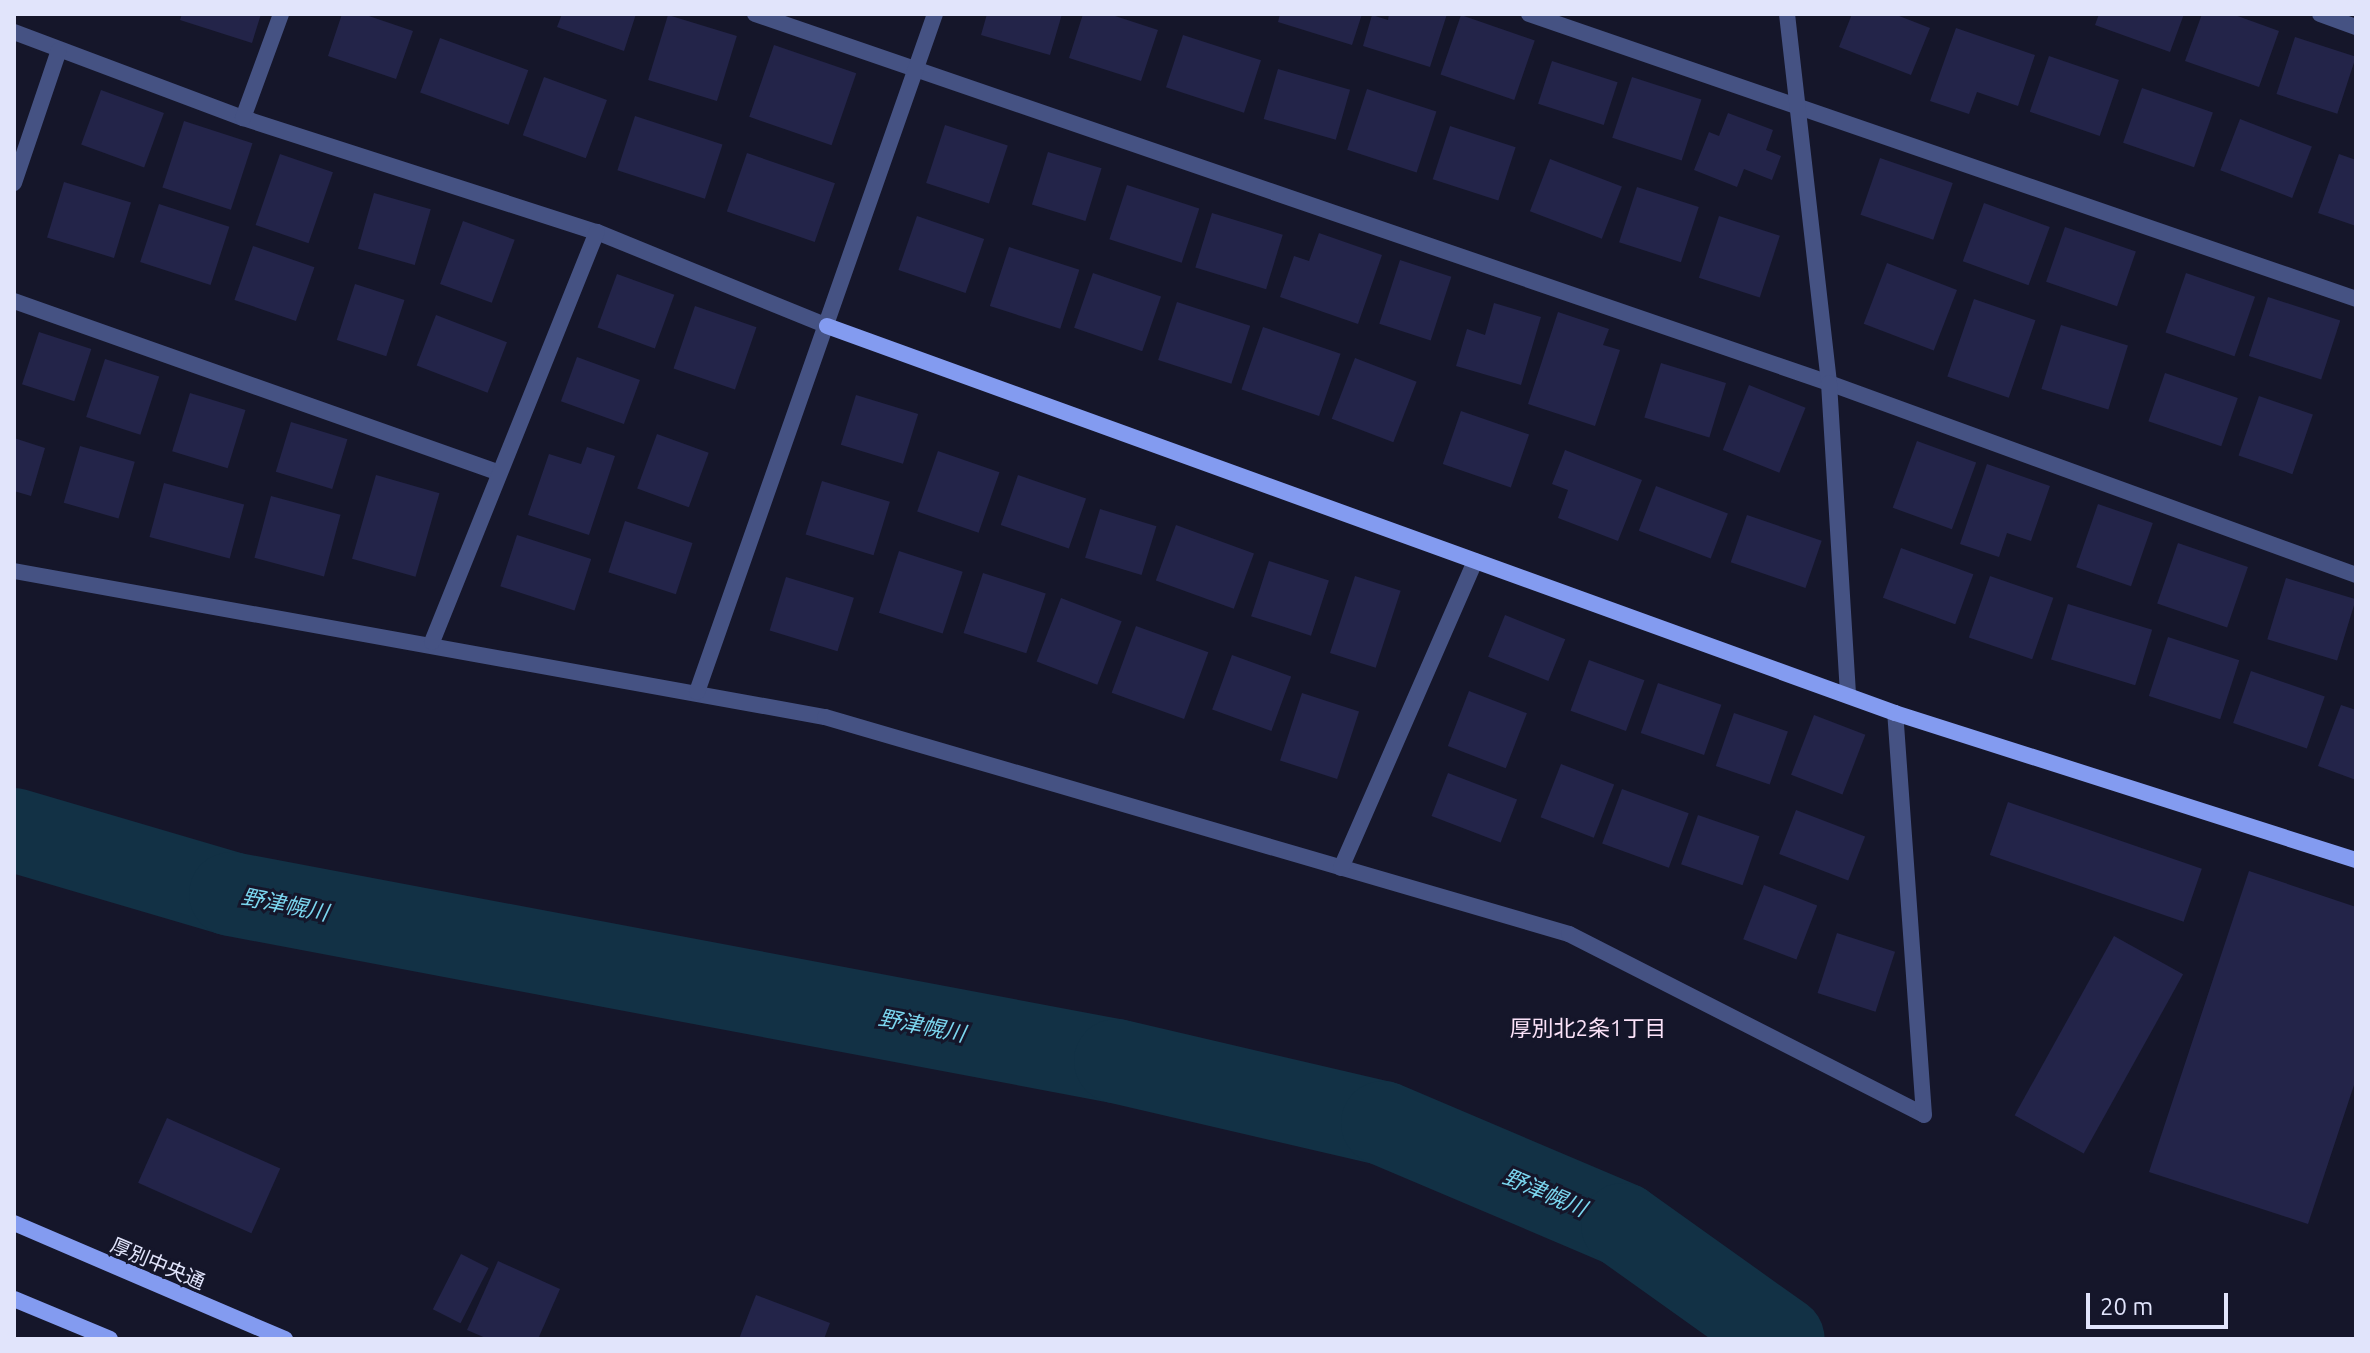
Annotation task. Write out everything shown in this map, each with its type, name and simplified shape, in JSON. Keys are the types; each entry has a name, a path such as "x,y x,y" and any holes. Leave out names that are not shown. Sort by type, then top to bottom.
{"street":[{"path":"243,118 281,14"},
{"path":"755,14 1829,383 2356,575"},
{"path":"697,692 935,14"},
{"path":"1529,14 2356,299"},
{"path":"1787,14 1794,106 1829,383 1848,695"},
{"path":"2320,14 2356,27"},
{"path":"14,32 243,118 597,232 827,326 1895,713 2356,860"},
{"path":"14,183 59,50"},
{"path":"432,642 497,472 597,232"},
{"path":"14,301 497,472"},
{"path":"1341,868 1475,561"},
{"path":"14,571 432,642 825,717 1569,934 1924,1115 1895,713"},
{"name":"厚別中央通","path":"14,1223 285,1339"},
{"path":"14,1299 110,1339"}],"building":[{"path":"182,14 261,14 252,43 180,20"},
{"path":"342,14 363,14 413,31 396,79 328,56"},
{"path":"562,14 636,14 624,51 557,27"},
{"path":"987,14 1062,14 1050,55 981,35"},
{"path":"1083,14 1109,14 1158,30 1141,81 1069,58"},
{"path":"1280,14 1362,14 1352,45 1278,22"},
{"path":"1389,14 1447,14 1430,67 1363,46 1372,15 1388,20"},
{"path":"1852,14 1894,14 1930,28 1911,75 1839,47"},
{"path":"2099,14 2184,14 2170,52 2095,25"},
{"path":"2202,14 2232,14 2279,31 2259,87 2185,61"},
{"path":"668,15 737,36 717,101 648,80"},
{"path":"1461,15 1535,40 1514,100 1440,75"},
{"path":"1956,28 2035,55 2018,106 1977,92 1969,114 1930,101"},
{"path":"1183,35 1261,60 1244,113 1166,87"},
{"path":"2295,37 2356,57 2337,114 2276,94"},
{"path":"440,38 528,70 508,125 420,93"},
{"path":"774,45 856,73 832,145 749,117"},
{"path":"2049,56 2119,80 2100,136 2030,112"},
{"path":"1552,61 1618,82 1604,125 1538,104"},
{"path":"1278,69 1350,90 1336,140 1264,119"},
{"path":"544,77 607,100 586,158 523,135"},
{"path":"1632,77 1701,100 1682,160 1612,138"},
{"path":"2142,88 2213,112 2194,167 2123,143"},
{"path":"1367,89 1436,112 1417,172 1347,150"},
{"path":"101,90 164,113 144,167 81,145"},
{"path":"1728,113 1773,130 1766,150 1781,156 1772,180 1744,169 1737,187 1694,170 1709,132 1719,136"},
{"path":"635,116 722,144 705,199 617,170"},
{"path":"2240,119 2312,147 2292,198 2220,170"},
{"path":"184,121 252,143 231,210 162,188"},
{"path":"945,125 1008,145 989,203 926,183"},
{"path":"1450,126 1516,147 1498,201 1433,179"},
{"path":"1048,152 1102,168 1085,221 1032,205"},
{"path":"747,153 835,183 815,242 727,212"},
{"path":"280,154 333,172 309,243 256,225"},
{"path":"2339,154 2356,160 2356,226 2318,213"},
{"path":"1880,158 1953,183 1933,240 1860,215"},
{"path":"1550,159 1622,187 1602,239 1530,211"},
{"path":"64,182 131,202 114,258 47,237"},
{"path":"1127,185 1199,208 1182,263 1109,239"},
{"path":"1637,187 1699,207 1681,262 1619,242"},
{"path":"374,193 431,209 415,265 358,249"},
{"path":"1984,203 2050,227 2029,285 1963,261"},
{"path":"159,204 229,227 211,285 140,262"},
{"path":"1212,213 1283,235 1266,289 1195,268"},
{"path":"917,216 984,239 966,293 898,270"},
{"path":"1719,216 1780,236 1760,298 1699,278"},
{"path":"463,221 515,240 492,303 440,284"},
{"path":"2065,227 2136,251 2117,306 2046,282"},
{"path":"1319,233 1382,255 1358,324 1280,297 1294,256 1309,261"},
{"path":"253,246 314,267 296,321 234,300"},
{"path":"1009,247 1079,270 1060,329 990,306"},
{"path":"1400,260 1451,277 1431,340 1379,324"},
{"path":"1887,263 1957,290 1934,351 1864,324"},
{"path":"1093,273 1161,296 1142,351 1074,328"},
{"path":"2186,273 2255,297 2235,356 2165,333"},
{"path":"617,274 674,295 655,348 598,328"},
{"path":"355,284 404,300 386,356 337,340"},
{"path":"2268,297 2340,320 2321,379 2249,356"},
{"path":"1974,299 2035,320 2009,398 1947,377"},
{"path":"1177,302 1250,326 1231,384 1158,360"},
{"path":"1494,303 1541,317 1521,385 1456,366 1467,329 1485,335"},
{"path":"695,306 756,327 735,390 674,368"},
{"path":"1558,312 1609,329 1603,345 1620,350 1595,426 1528,404"},
{"path":"436,315 507,342 488,393 417,365"},
{"path":"2061,325 2128,345 2108,410 2041,389"},
{"path":"1263,327 1341,354 1319,416 1242,389"},
{"path":"39,332 91,349 74,401 22,384"},
{"path":"577,357 640,380 624,424 561,401"},
{"path":"1355,358 1417,382 1393,442 1332,419"},
{"path":"105,359 159,377 140,435 86,417"},
{"path":"1661,363 1726,383 1709,437 1644,418"},
{"path":"2165,373 2238,398 2221,446 2148,421"},
{"path":"1749,385 1806,408 1779,473 1723,450"},
{"path":"190,393 245,410 228,468 172,451"},
{"path":"856,395 918,414 903,464 841,445"},
{"path":"2259,396 2313,415 2292,474 2238,456"},
{"path":"1461,411 1529,434 1511,487 1443,464"},
{"path":"291,422 347,439 332,489 276,472"},
{"path":"657,434 709,453 689,507 637,489"},
{"path":"14,438 45,448 31,496 14,491"},
{"path":"1917,441 1976,463 1952,529 1893,508"},
{"path":"80,446 135,462 119,518 64,503"},
{"path":"587,447 615,456 589,535 528,515 549,454 581,464"},
{"path":"1565,450 1642,480 1618,541 1558,518 1568,490 1552,484"},
{"path":"938,451 999,472 979,533 917,512"},
{"path":"1987,464 2050,486 2031,541 2007,533 1999,557 1960,544"},
{"path":"376,475 439,493 415,577 352,559"},
{"path":"1018,475 1086,498 1069,549 1001,525"},
{"path":"822,481 890,502 874,555 806,535"},
{"path":"164,483 244,504 230,559 150,537"},
{"path":"1656,486 1728,514 1711,558 1639,531"},
{"path":"271,496 341,515 324,576 254,558"},
{"path":"2098,504 2153,523 2131,586 2076,567"},
{"path":"1100,509 1156,526 1142,575 1085,558"},
{"path":"1747,515 1822,541 1805,588 1731,562"},
{"path":"625,521 693,543 676,594 608,572"},
{"path":"1176,525 1254,553 1234,609 1156,580"},
{"path":"517,535 591,559 574,610 500,586"},
{"path":"2178,543 2248,567 2227,628 2157,604"},
{"path":"1901,548 1973,574 1955,624 1883,598"},
{"path":"899,551 963,572 943,634 879,613"},
{"path":"1269,561 1329,580 1311,636 1251,616"},
{"path":"983,573 1046,593 1026,653 964,633"},
{"path":"1355,576 1401,591 1376,668 1330,653"},
{"path":"1990,576 2053,598 2032,659 1969,637"},
{"path":"786,577 854,598 838,651 770,631"},
{"path":"2286,578 2356,599 2337,661 2267,639"},
{"path":"1061,598 1122,621 1097,685 1037,661"},
{"path":"2068,604 2152,630 2135,685 2051,659"},
{"path":"1505,615 1565,639 1548,681 1488,657"},
{"path":"1136,626 1208,652 1184,719 1112,693"},
{"path":"2168,637 2239,660 2220,719 2149,696"},
{"path":"1232,655 1291,677 1271,731 1212,710"},
{"path":"1589,660 1644,680 1626,731 1571,711"},
{"path":"2251,671 2325,696 2307,748 2233,723"},
{"path":"1658,683 1721,705 1704,755 1641,733"},
{"path":"1469,691 1527,713 1506,768 1448,746"},
{"path":"1302,693 1359,712 1337,779 1280,761"},
{"path":"2341,705 2356,710 2356,780 2318,766"},
{"path":"1734,713 1788,732 1770,785 1716,766"},
{"path":"1814,715 1865,735 1842,794 1791,775"},
{"path":"1561,764 1614,784 1594,838 1541,817"},
{"path":"1448,773 1517,800 1501,842 1432,816"},
{"path":"1622,789 1689,813 1669,868 1602,844"},
{"path":"2008,802 2202,869 2184,922 1990,855"},
{"path":"1796,810 1865,837 1848,880 1779,854"},
{"path":"1698,815 1759,836 1743,885 1681,864"},
{"path":"2249,871 2356,907 2356,1079 2308,1224 2149,1172"},
{"path":"1764,885 1817,905 1796,960 1743,939"},
{"path":"1837,933 1895,952 1876,1012 1818,993"},
{"path":"2114,936 2183,974 2084,1154 2015,1115"},
{"path":"167,1118 280,1168 251,1233 138,1183"},
{"path":"461,1254 489,1268 460,1323 433,1309"},
{"path":"498,1261 560,1289 538,1339 488,1339 467,1330"},
{"path":"756,1295 830,1323 824,1339 739,1339"}],"waterway":[{"name":"野津幌川","path":"14,830 231,894 1116,1061 1383,1123 1623,1225 1783,1339"}],"district":[{"name":"厚別北2条1丁目","path":"1588,1028"}]}
